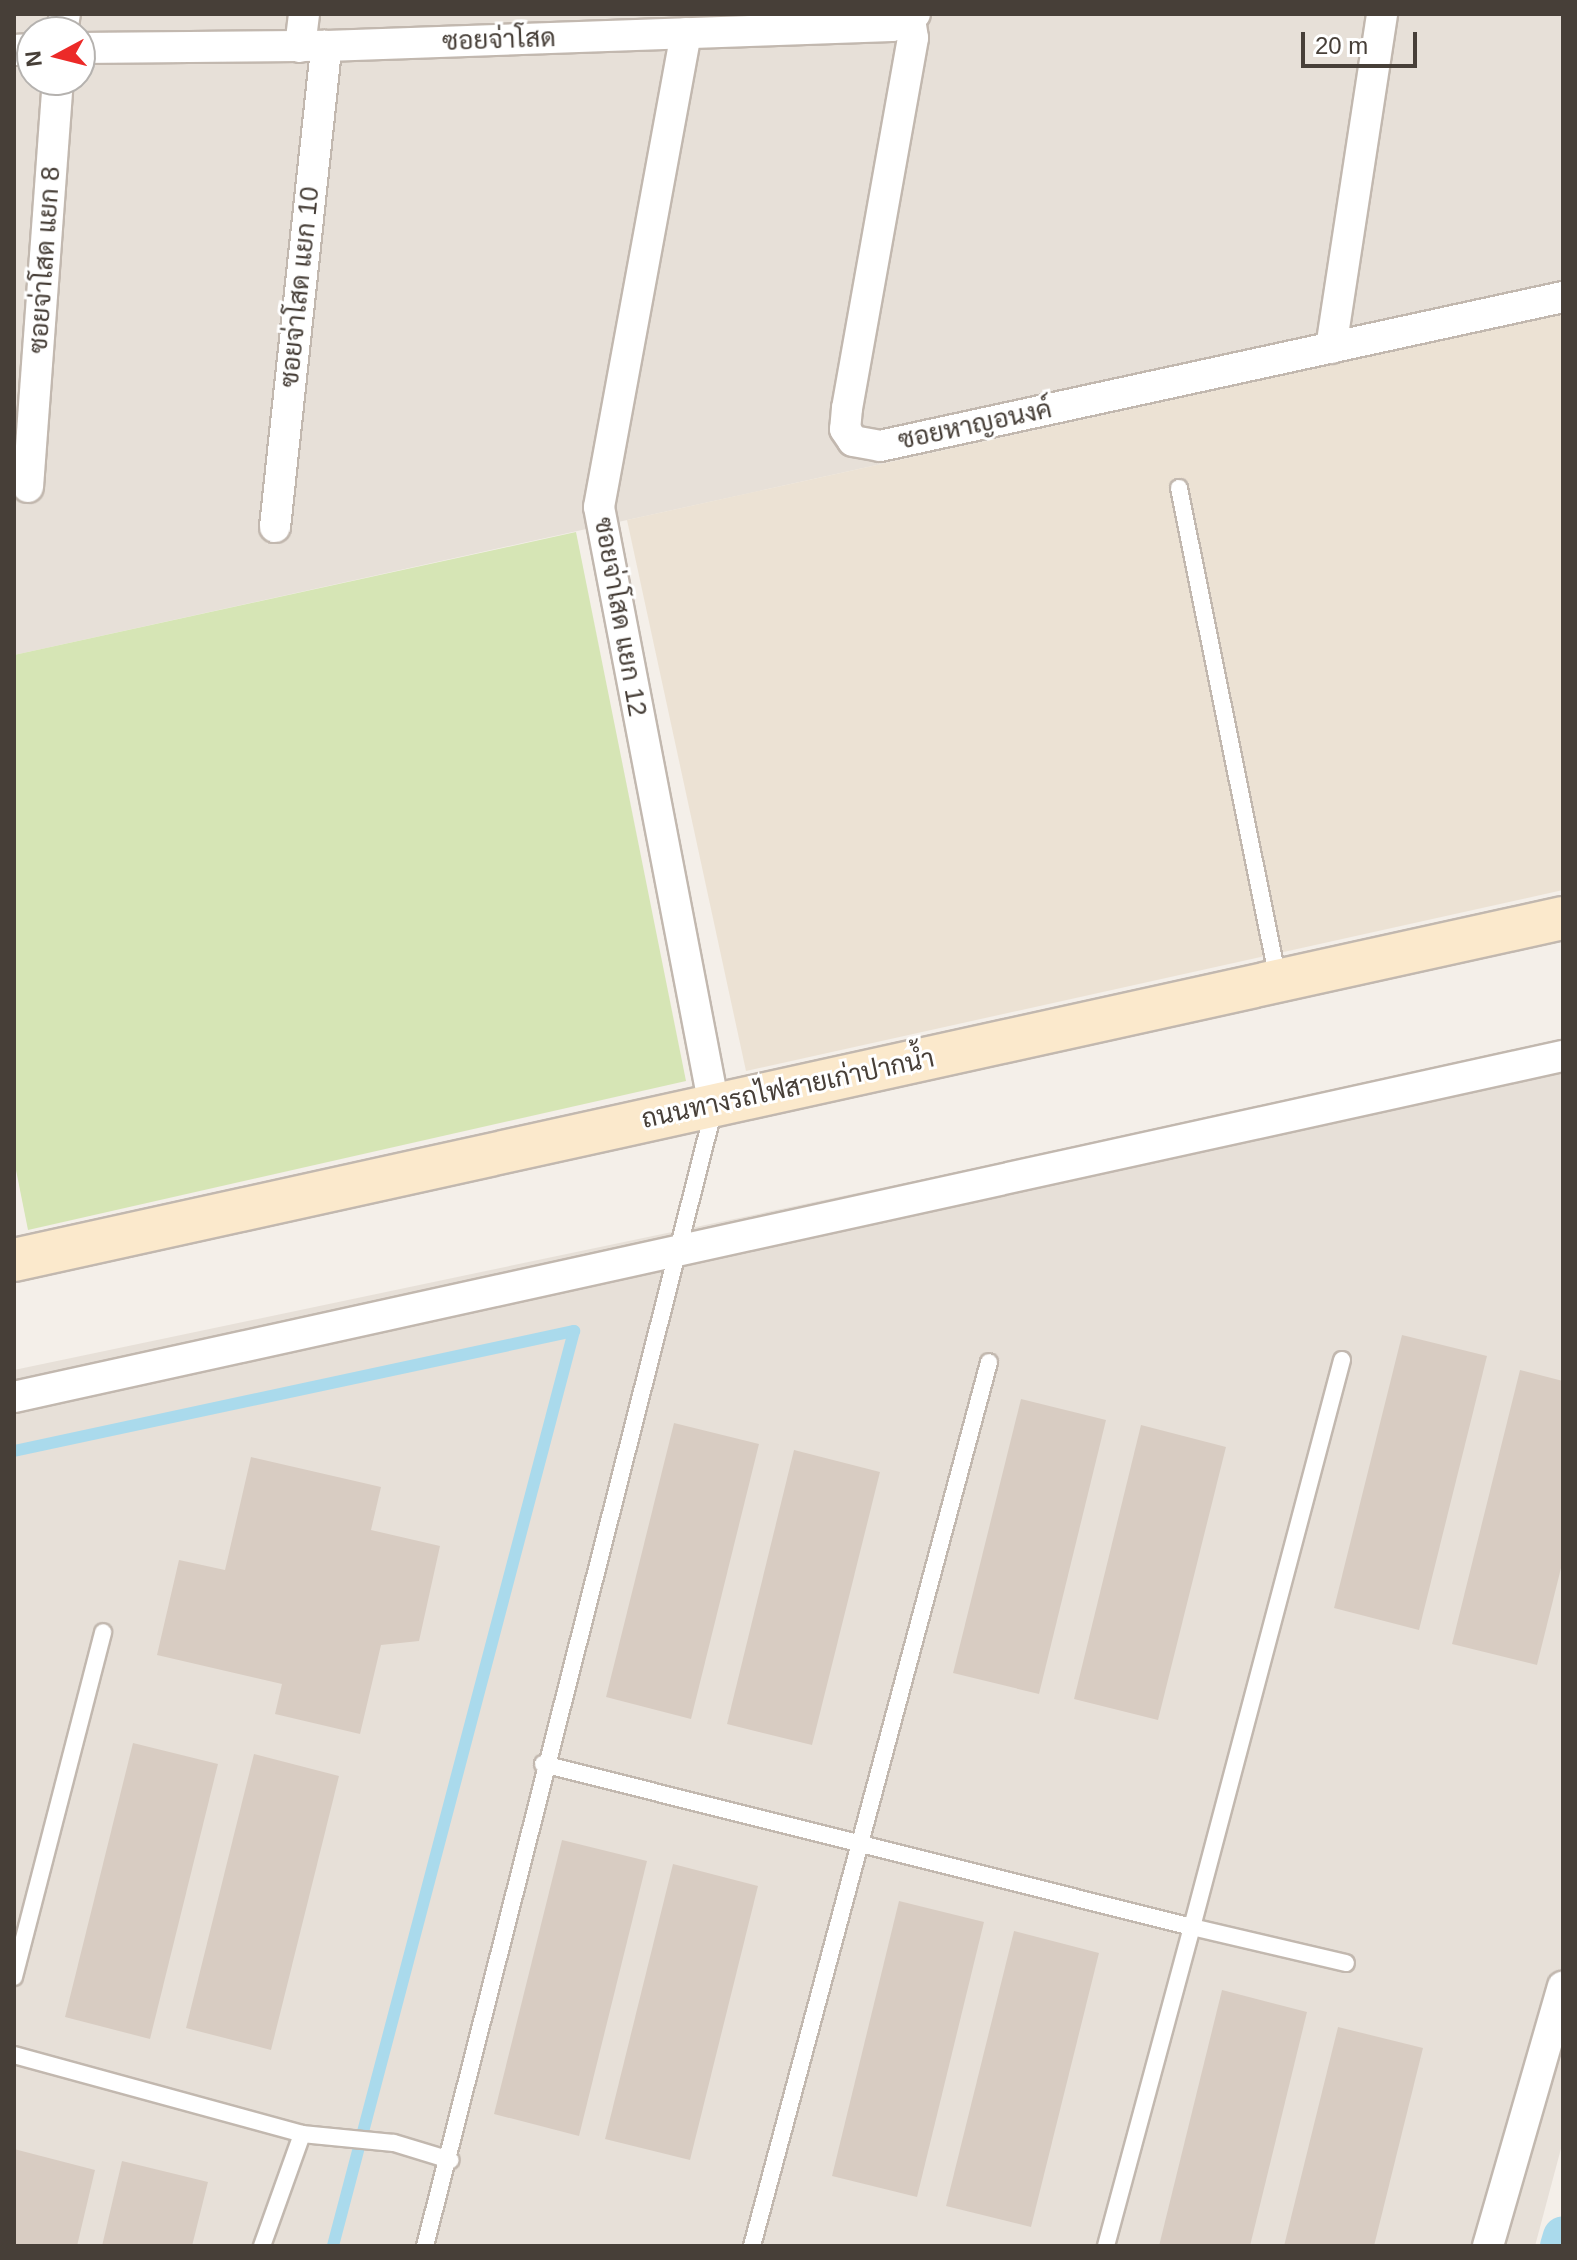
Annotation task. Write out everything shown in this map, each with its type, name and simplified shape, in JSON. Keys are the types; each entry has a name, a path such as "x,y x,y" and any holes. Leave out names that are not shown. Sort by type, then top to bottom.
{"main road":[{"name":"ถนนทางรถไฟสายเก่าปากน้ำ","path":"14,1260 1563,918"}],"street":[{"name":"ซอยจ่าโสด แยก 10","path":"275,527 313,46 304,14"},
{"path":"1331,348 1382,14"},
{"name":"ซอยจ่าโสด","path":"96,48 313,46 534,26 686,33 790,21 892,26 912,16"},
{"name":"ซอยหาญอนงค์","path":"912,16 913,38 847,408 845,429 853,441 880,446 1563,297"},
{"name":"ซอยจ่าโสด แยก 12","path":"686,33 599,507 714,1106"},
{"name":"ซอยจ่าโสด แยก 8","path":"28,487 57,96"},
{"path":"14,1397 680,1247 1563,1056"},
{"path":"1488,2246 1563,1987"}],"lane":[{"path":"1179,488 1278,981"},
{"path":"425,2246 450,2160 543,1764 680,1247 714,1106"},
{"path":"1106,2246 1342,1360"},
{"path":"752,2246 989,1362"},
{"path":"14,1977 103,1632"},
{"path":"543,1764 1346,1963"},
{"path":"14,2055 302,2134 394,2143 450,2160"},
{"path":"262,2246 302,2134"}],"shaded area":[{"path":"14,14 1563,14 1563,314 14,655"},
{"path":"1563,314 1563,890 746,1071 627,520"},
{"path":"1563,1045 1563,2141 1535,2246 14,2246 14,1370"}],"green space":[{"path":"576,532 686,1081 28,1230 14,1160 14,655"}],"building":[{"path":"1402,1335 1487,1356 1419,1630 1334,1608"},
{"path":"1520,1370 1563,1381 1563,1560 1537,1665 1452,1644"},
{"path":"1021,1399 1106,1420 1039,1694 953,1673"},
{"path":"674,1423 759,1444 691,1719 606,1697"},
{"path":"1141,1425 1226,1447 1158,1720 1074,1699"},
{"path":"794,1450 880,1472 812,1745 727,1724"},
{"path":"251,1457 381,1487 371,1530 440,1546 419,1641 381,1645 360,1734 275,1714 282,1684 157,1655 179,1560 225,1570"},
{"path":"133,1743 218,1764 150,2039 65,2017"},
{"path":"254,1754 339,1776 271,2050 186,2028"},
{"path":"562,1840 647,1861 579,2136 494,2114"},
{"path":"673,1864 758,1886 690,2160 605,2139"},
{"path":"899,1901 984,1922 917,2197 832,2176"},
{"path":"1014,1931 1099,1953 1031,2227 946,2206"},
{"path":"1222,1990 1307,2012 1250,2246 1159,2246"},
{"path":"1338,2027 1423,2048 1374,2246 1284,2246"},
{"path":"14,2149 95,2170 77,2246 14,2246"},
{"path":"122,2161 208,2182 192,2246 102,2246"}],"waterway":[{"path":"14,1451 574,1331 333,2246"},
{"path":"1560,2246 1563,2236"}]}
